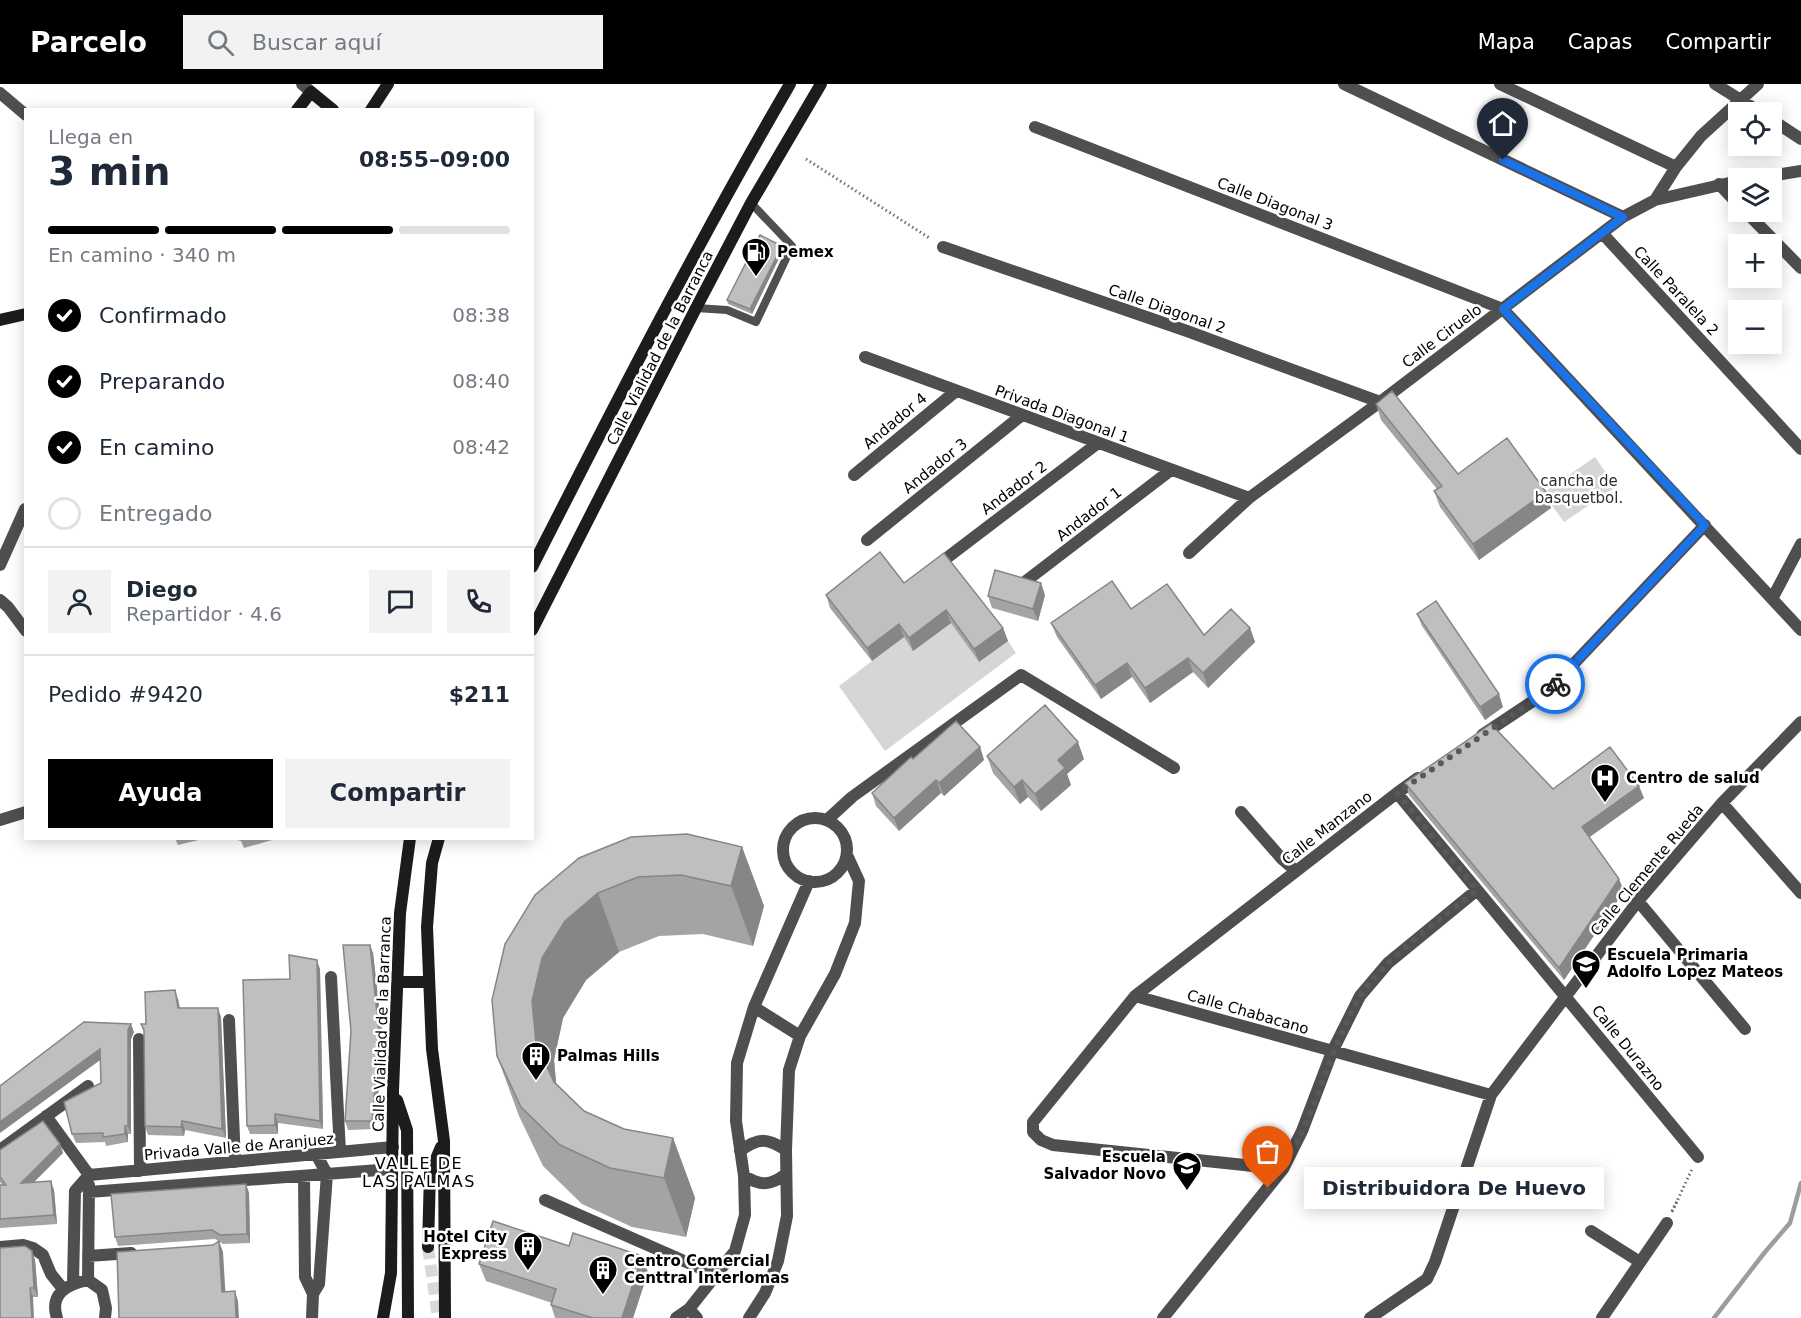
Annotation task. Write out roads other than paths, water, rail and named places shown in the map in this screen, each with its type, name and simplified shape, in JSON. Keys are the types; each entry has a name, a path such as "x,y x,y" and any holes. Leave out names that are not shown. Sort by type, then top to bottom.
{"main road":[{"path":"372,108 388,84"},
{"name":"Calle Vialidad de la Barranca","path":"534,563 660,317 733,182 790,84"},
{"name":"Calle Vialidad de la Barranca","path":"534,626 751,203 821,84"},
{"path":"298,108 307,88 331,108"},
{"path":"0,320 24,315"},
{"name":"Calle Vialidad de la Barranca","path":"385,1317 391,1273 393,1091 400,913 410,840"},
{"path":"434,1318 445,1314 444,1141 432,1049 427,927 432,863 438,840"},
{"path":"398,981 429,982"},
{"path":"393,1091 407,1130 408,1318"},
{"path":"428,1247 430,1173 444,1141"}],"street":[{"path":"1344,84 1623,217"},
{"path":"1500,84 1676,167"},
{"path":"1715,84 1745,102"},
{"path":"1655,200 1676,167 1701,136 1758,84"},
{"path":"0,93 24,113"},
{"name":"Calle Diagonal 3","path":"1035,127 1503,309"},
{"path":"1782,127 1801,139"},
{"path":"1782,174 1801,171"},
{"name":"Calle Ciruelo","path":"1189,553 1249,498 1380,402 1623,217 1655,200 1728,183"},
{"path":"1719,184 1728,193"},
{"path":"1756,222 1801,268"},
{"name":"Calle Paralela 2","path":"1602,233 1801,448"},
{"name":"Calle Diagonal 2","path":"943,247 1187,331 1380,402"},
{"path":"1503,309 1801,630"},
{"name":"Privada Diagonal 1","path":"865,357 1249,498"},
{"name":"Andador 4","path":"854,475 956,391"},
{"name":"Andador 3","path":"867,540 1022,415"},
{"name":"Andador 2","path":"948,557 1098,443"},
{"name":"Andador 1","path":"1026,581 1171,470"},
{"path":"0,565 24,511"},
{"path":"1471,743 1548,691 1705,525"},
{"path":"1772,599 1801,544"},
{"path":"0,600 24,628"},
{"path":"827,820 852,797 1021,675 1174,768"},
{"name":"Calle Clemente Rueda","path":"1370,1318 1427,1279 1435,1262 1491,1095 1638,901 1722,802 1801,722"},
{"name":"Calle Manzano","path":"1283,1169 1053,1145 1041,1140 1033,1132 1033,1122 1135,996 1397,793 1425,774"},
{"name":"Calle Durazno","path":"1397,793 1698,1157"},
{"path":"1722,802 1801,893"},
{"path":"1241,812 1296,871"},
{"path":"0,820 24,813"},
{"path":"806,819 827,820 843,834 847,844 847,855 838,873 829,879 809,881 799,877 785,861 784,840 796,823 806,819"},
{"path":"749,1318 765,1293 778,1261 787,1216 786,1150 789,1070 800,1036 835,974 855,923 858,881 847,855"},
{"path":"676,1318 693,1313 716,1275 735,1251 745,1215 744,1176 736,1121 737,1063 754,1007 809,881"},
{"path":"1163,1318 1283,1169 1302,1131 1332,1052 1360,996 1388,963 1477,890"},
{"path":"1638,901 1744,1029"},
{"path":"331,977 340,1152"},
{"name":"Calle Chabacano","path":"1135,996 1491,1095"},
{"path":"754,1007 800,1036"},
{"path":"229,1020 235,1162"},
{"path":"139,1039 140,1171"},
{"path":"0,1150 88,1086"},
{"path":"45,1116 89,1175 88,1280"},
{"path":"740,1151 753,1142 771,1140 786,1150"},
{"name":"Privada Valle de Aranjuez","path":"89,1175 393,1148"},
{"path":"313,1294 319,1284 327,1174 316,1154"},
{"path":"89,1192 393,1169"},
{"path":"744,1176 756,1183 775,1183 786,1174"},
{"path":"68,1286 75,1191 89,1175"},
{"path":"304,1176 305,1277 313,1294 312,1318"},
{"path":"545,1200 716,1275"},
{"path":"1602,1318 1667,1222"},
{"path":"1591,1231 1640,1262"},
{"path":"0,1247 23,1245 33,1248 43,1256 51,1274 68,1286"},
{"path":"88,1256 146,1252"},
{"path":"57,1318 56,1300 68,1286 88,1280"},
{"path":"88,1280 102,1290 106,1308 105,1318"}],"lane":[{"path":"696,308 727,310 756,322 792,246 751,203"}],"waterway":[{"path":"1714,1318 1790,1223 1801,1183"}],"tunnel":[{"path":"428,1247 438,1318"}],"place":[{"name":"Pemex","path":"756,278"},
{"name":"Centro de salud","path":"1605,804"},
{"name":"Escuela Primaria Adolfo Lopez Mateos","path":"1586,990"},
{"name":"Palmas Hills","path":"536,1082"},
{"name":"Distribuidora De Huevo","path":"1268,1188"},
{"name":"Escuela Salvador Novo","path":"1187,1192"},
{"name":"Hotel City Express","path":"528,1272"},
{"name":"Centro Comercial Centtral Interlomas","path":"603,1296"}],"district":[{"name":"VALLE DE LAS PALMAS","path":"419,1172"}],"park label":[{"name":"cancha de basquetbol.","path":"1579,490"}]}
